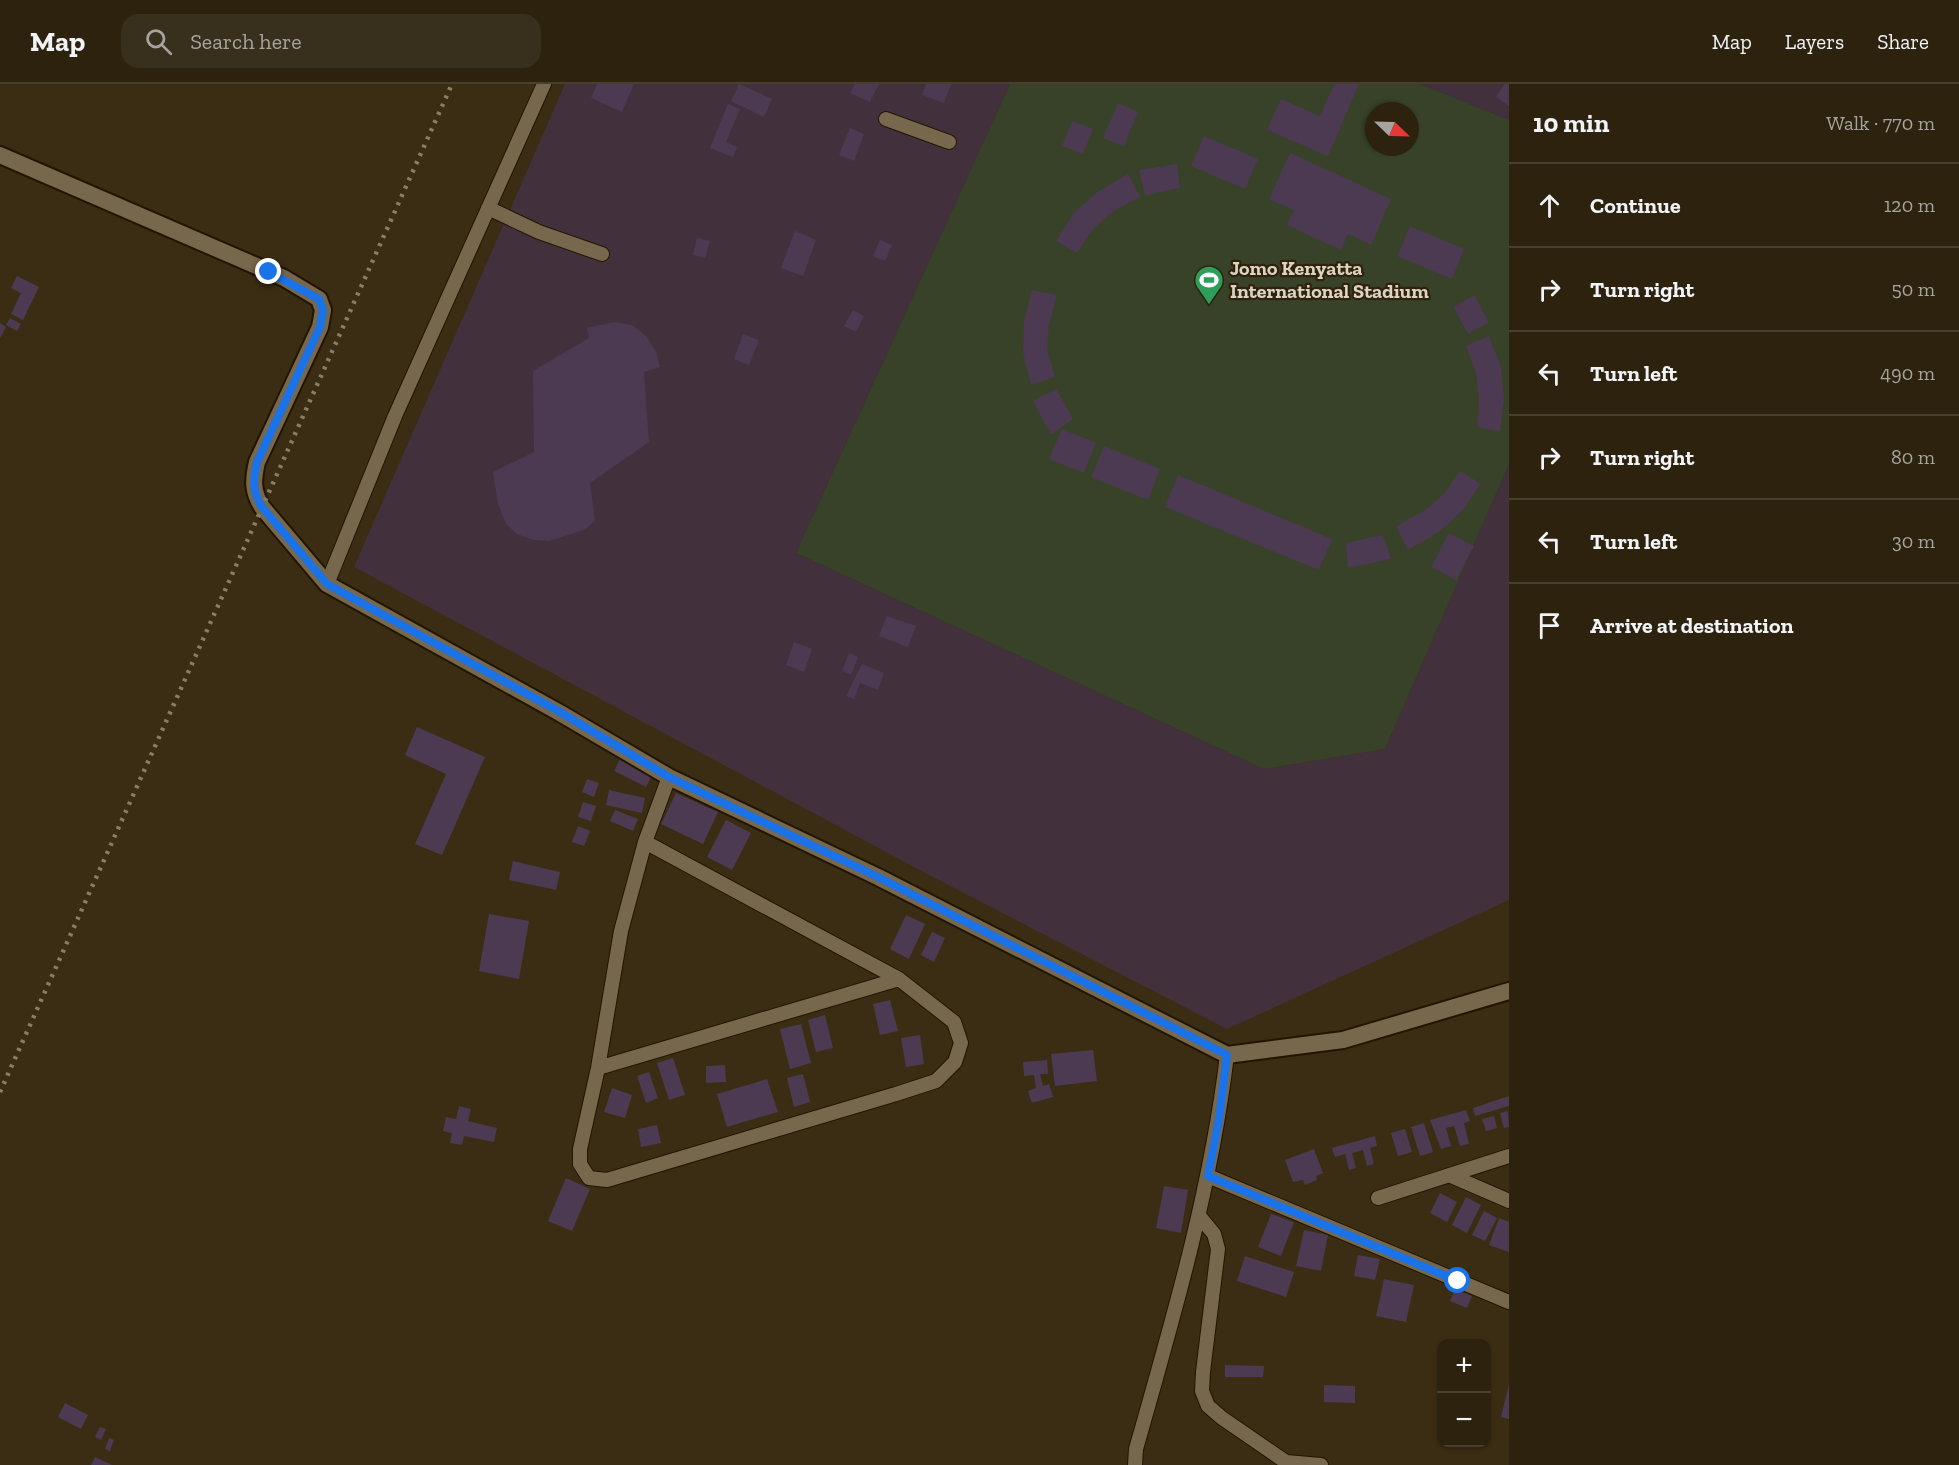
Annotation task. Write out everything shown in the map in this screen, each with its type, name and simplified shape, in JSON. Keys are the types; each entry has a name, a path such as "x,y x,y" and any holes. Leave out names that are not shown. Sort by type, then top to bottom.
{"street":[{"path":"327,584 395,416 543,84"},
{"path":"886,119 949,142"},
{"path":"0,155 284,278 319,299 323,310 320,327 257,462 253,483 255,496 262,507 327,584 560,712 669,777 878,877 1227,1055 1343,1040 1509,991"},
{"path":"488,208 539,232 602,254"},
{"path":"645,842 899,979 954,1022 961,1043 955,1062 936,1081 607,1180 590,1178 580,1164 580,1149 598,1068 621,931 645,842 669,777"},
{"path":"598,1068 899,979"},
{"path":"1135,1465 1136,1449 1200,1217 1219,1119 1227,1055"},
{"path":"1378,1198 1509,1156"},
{"path":"1449,1175 1509,1201"},
{"path":"1208,1176 1509,1302"},
{"path":"1200,1217 1214,1234 1218,1250 1203,1372 1203,1391 1208,1406 1286,1462 1321,1465"}],"shaded area":[{"path":"565,84 1010,84 796,553 1264,769 1385,749 1509,464 1509,900 1227,1029 929,875 354,567"},
{"path":"1420,84 1509,84 1509,120"}],"green space":[{"name":"Jomo Kenyatta International Stadium","path":"1010,84 1420,84 1509,120 1509,464 1385,749 1264,769 796,553"}],"building":[{"path":"597,84 634,84 622,112 591,98"},
{"path":"739,84 772,99 764,117 731,101"},
{"path":"855,84 879,84 870,102 850,93"},
{"path":"926,84 951,84 944,103 922,95"},
{"path":"1334,84 1359,84 1328,156 1267,130 1281,99 1320,116"},
{"path":"1504,84 1509,84 1509,106 1496,97"},
{"path":"1118,103 1138,112 1124,146 1103,138"},
{"path":"728,104 740,109 726,142 737,147 733,157 710,148"},
{"path":"1072,121 1093,129 1083,154 1062,146"},
{"path":"850,128 864,134 854,161 839,155"},
{"path":"1204,136 1258,159 1245,189 1191,166"},
{"path":"1290,153 1391,199 1371,245 1348,234 1341,250 1287,225 1294,210 1269,199"},
{"path":"1177,164 1180,188 1145,195 1139,170"},
{"path":"1128,174 1140,197 1112,212 1093,229 1077,253 1056,241 1074,213 1097,192"},
{"path":"1410,226 1464,249 1452,279 1397,256"},
{"path":"795,231 816,240 803,276 781,268"},
{"path":"697,238 710,241 705,258 693,255"},
{"path":"880,240 892,245 885,261 873,256"},
{"path":"17,276 39,287 23,320 11,314 21,293 11,288"},
{"path":"1032,290 1057,295 1049,325 1047,349 1055,377 1031,385 1023,353 1024,322"},
{"path":"1474,295 1489,322 1468,334 1453,307"},
{"path":"853,310 864,316 856,332 844,326"},
{"path":"10,318 21,324 17,331 6,325"},
{"path":"614,322 632,325 646,336 656,352 660,367 644,372 649,442 590,483 595,521 584,530 549,541 533,540 517,534 506,524 498,504 493,472 534,452 533,371 589,338 587,328"},
{"path":"0,323 6,327 0,338"},
{"path":"743,334 759,340 749,365 734,359"},
{"path":"1489,336 1501,367 1504,398 1500,432 1477,427 1479,398 1476,373 1466,346"},
{"path":"1056,389 1073,419 1051,435 1033,401"},
{"path":"1062,429 1096,443 1084,473 1049,459"},
{"path":"1104,446 1160,469 1148,500 1091,477"},
{"path":"1460,471 1481,484 1462,511 1439,532 1408,550 1396,526 1424,511 1444,494"},
{"path":"1178,475 1332,539 1319,570 1165,507"},
{"path":"1449,533 1474,546 1456,580 1431,567"},
{"path":"1383,535 1391,559 1348,568 1346,543"},
{"path":"887,616 916,626 908,647 879,636"},
{"path":"794,642 812,649 804,672 786,665"},
{"path":"849,653 858,657 851,675 842,671"},
{"path":"862,664 884,673 878,690 860,683 854,699 846,696"},
{"path":"417,727 485,757 442,855 415,844 446,774 405,755"},
{"path":"620,759 652,775 646,787 614,771"},
{"path":"587,779 599,783 594,797 582,792"},
{"path":"609,790 645,798 642,813 606,805"},
{"path":"676,793 718,812 703,844 661,824"},
{"path":"583,802 596,806 591,821 578,817"},
{"path":"615,810 638,819 633,831 610,821"},
{"path":"726,820 751,833 732,870 707,857"},
{"path":"578,826 590,831 584,846 572,842"},
{"path":"513,861 560,872 556,890 509,880"},
{"path":"489,914 529,921 519,979 479,971"},
{"path":"906,915 925,924 909,959 890,949"},
{"path":"932,932 945,938 934,962 921,955"},
{"path":"890,1000 898,1031 880,1035 873,1004"},
{"path":"825,1015 833,1048 816,1052 808,1020"},
{"path":"801,1024 811,1063 790,1069 780,1029"},
{"path":"920,1035 924,1064 906,1067 901,1038"},
{"path":"1093,1050 1097,1081 1055,1086 1051,1054"},
{"path":"673,1058 685,1095 669,1100 657,1063"},
{"path":"1047,1060 1048,1074 1040,1074 1043,1086 1049,1084 1053,1097 1032,1103 1028,1091 1036,1088 1034,1075 1024,1076 1023,1062"},
{"path":"725,1065 726,1082 706,1083 706,1066"},
{"path":"649,1072 658,1098 646,1103 637,1076"},
{"path":"803,1074 810,1102 794,1107 787,1078"},
{"path":"767,1079 778,1112 727,1127 717,1094"},
{"path":"612,1088 632,1095 625,1118 604,1112"},
{"path":"1509,1096 1509,1106 1475,1116 1473,1108"},
{"path":"459,1106 471,1109 468,1121 497,1128 494,1142 464,1136 462,1145 450,1143 452,1133 443,1131 446,1117 456,1119"},
{"path":"1466,1110 1470,1121 1464,1123 1469,1144 1460,1146 1454,1126 1446,1128 1451,1146 1441,1149 1430,1120"},
{"path":"1508,1111 1509,1127 1504,1128 1500,1113"},
{"path":"1494,1116 1497,1128 1486,1131 1482,1119"},
{"path":"1424,1123 1433,1152 1420,1156 1411,1127"},
{"path":"657,1125 661,1143 641,1147 638,1129"},
{"path":"1405,1129 1412,1152 1398,1156 1391,1133"},
{"path":"1375,1136 1377,1146 1370,1148 1374,1164 1367,1166 1363,1150 1352,1153 1356,1168 1349,1170 1345,1154 1335,1157 1332,1148"},
{"path":"1314,1149 1323,1173 1316,1176 1317,1180 1305,1185 1303,1180 1293,1182 1285,1160"},
{"path":"566,1178 590,1189 572,1231 548,1221"},
{"path":"1164,1186 1188,1190 1181,1233 1156,1228"},
{"path":"1440,1193 1457,1202 1447,1222 1430,1213"},
{"path":"1466,1197 1481,1205 1467,1233 1452,1225"},
{"path":"1484,1211 1497,1218 1485,1241 1472,1235"},
{"path":"1271,1214 1294,1222 1281,1256 1258,1247"},
{"path":"1499,1218 1509,1222 1509,1252 1489,1245"},
{"path":"1304,1230 1328,1235 1321,1271 1296,1266"},
{"path":"1358,1255 1380,1259 1375,1280 1354,1276"},
{"path":"1245,1256 1294,1272 1286,1297 1237,1281"},
{"path":"1384,1279 1414,1285 1406,1322 1376,1316"},
{"path":"1455,1289 1472,1296 1467,1308 1450,1301"},
{"path":"1225,1365 1264,1366 1263,1377 1225,1377"},
{"path":"1509,1384 1509,1419 1501,1417"},
{"path":"1324,1385 1355,1386 1355,1403 1324,1402"},
{"path":"65,1403 88,1415 81,1429 58,1417"},
{"path":"100,1427 106,1429 101,1440 95,1437"},
{"path":"109,1438 114,1440 110,1451 105,1449"},
{"path":"95,1457 112,1465 91,1465"}],"railway":[{"path":"0,1092 452,84"}],"place":[{"name":"Jomo Kenyatta International Stadium","path":"1209,306"}],"route":[{"path":"269,272 284,278 319,299 323,310 320,327 257,462 253,483 255,496 327,584 560,712 669,777 878,877 1227,1055 1219,1119 1208,1176 1458,1281"}]}
